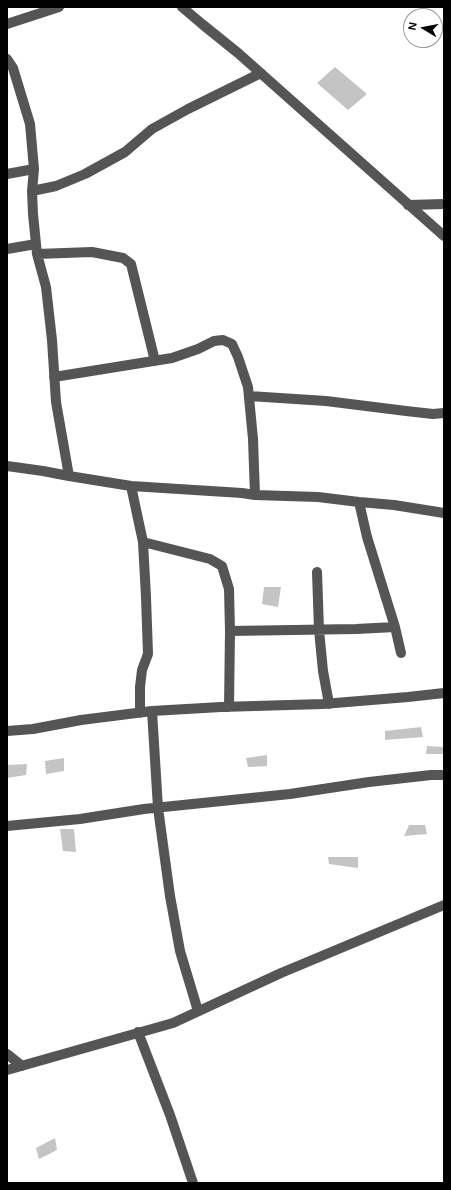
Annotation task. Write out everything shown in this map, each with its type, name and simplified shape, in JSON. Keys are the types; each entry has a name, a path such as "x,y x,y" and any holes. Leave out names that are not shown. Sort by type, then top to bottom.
{"street":[{"path":"7,24 59,7"},
{"path":"182,7 238,52 444,236"},
{"path":"7,59 13,68 30,124 34,169 32,191 33,214 37,254 46,287 52,340 56,402 68,476"},
{"path":"32,191 56,186 85,174 125,152 152,128 261,73"},
{"path":"7,174 34,169"},
{"path":"408,205 444,204"},
{"path":"7,249 36,244"},
{"path":"37,254 92,252 123,258 131,264 155,361"},
{"path":"54,377 172,358 198,349 214,341 223,340 232,344 248,387 253,439 255,495"},
{"path":"249,396 326,401 433,414 444,413"},
{"path":"7,466 131,486 255,495 318,497 359,502 394,504 444,513"},
{"path":"131,486 143,542 146,597 148,654 142,670 140,687 140,713"},
{"path":"359,502 367,537 395,627 401,653"},
{"path":"143,542 210,559 222,566 229,589 229,707"},
{"path":"317,572 322,671 329,704"},
{"path":"230,631 395,627"},
{"path":"7,731 33,729 81,720 140,713 229,707 329,704 444,693"},
{"path":"152,712 158,808 170,896 180,951 198,1012"},
{"path":"7,826 80,819 158,808 290,794 369,782 431,775 444,775"},
{"path":"7,1070 172,1023 282,972 444,906"},
{"path":"138,1032 170,1115 193,1183"},
{"path":"7,1054 22,1066"}],"building":[{"path":"335,67 367,94 348,110 317,83"},
{"path":"264,587 281,587 278,607 262,604"},
{"path":"421,727 423,737 385,740 385,731"},
{"path":"427,746 444,747 444,754 426,754"},
{"path":"267,755 267,766 248,767 246,758"},
{"path":"64,758 64,771 46,774 45,761"},
{"path":"27,764 26,775 7,778 7,765"},
{"path":"409,825 425,825 427,834 404,836"},
{"path":"60,829 74,829 76,852 63,851"},
{"path":"328,857 358,857 358,868 329,864"},
{"path":"55,1138 57,1150 39,1159 36,1148"}]}
